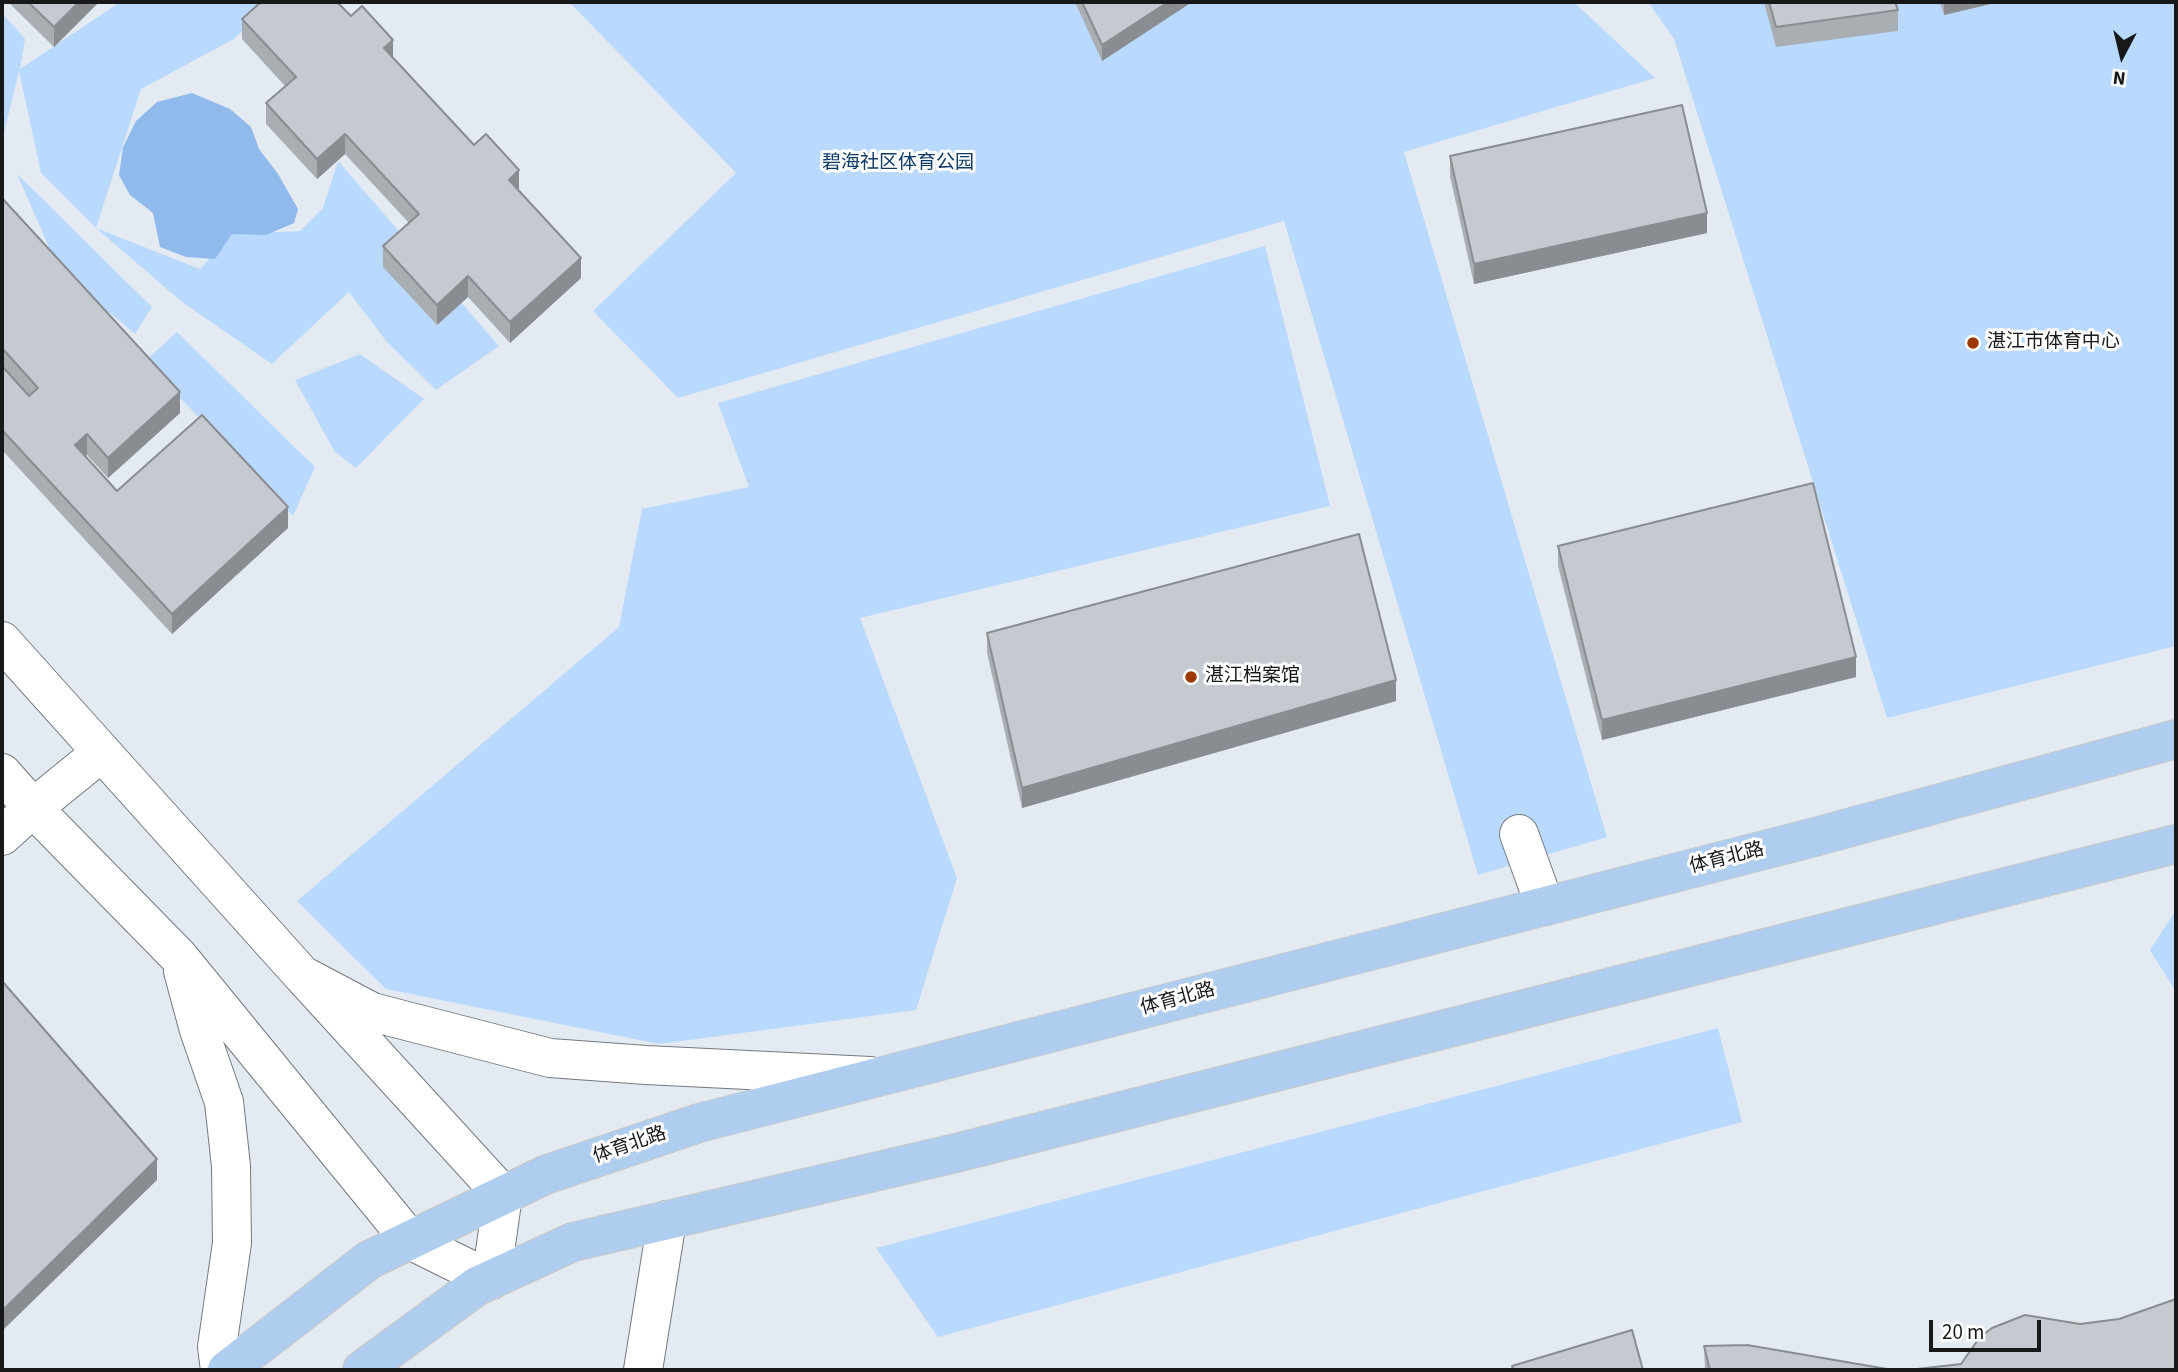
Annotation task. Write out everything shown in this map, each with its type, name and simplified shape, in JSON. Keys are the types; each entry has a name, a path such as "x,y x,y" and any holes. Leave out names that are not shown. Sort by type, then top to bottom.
{"main road":[{"name":"体育北路","path":"227,1370 369,1260 545,1175 699,1123 1811,838 2176,739"},
{"path":"362,1370 477,1286 573,1242 970,1149 2176,844"}],"street":[{"path":"2,641 503,1195 491,1280 410,1240 178,956 2,773"},
{"path":"2,836 102,751"},
{"path":"1519,834 1545,906"},
{"path":"178,956 199,1030 224,1102 231,1166 232,1243 218,1346 220,1370"},
{"path":"302,975 372,1012 550,1058 882,1077"},
{"path":"643,1370 667,1220"}],"green space":[{"path":"120,2 271,2 234,39 141,89 96,228 41,173 19,71 2,141 2,13 25,39 20,69"},
{"name":"碧海社区体育公园","path":"569,2 1574,2 1655,78 1404,152 1607,837 1478,875 1284,221 678,398 593,311 736,173"},
{"name":"湛江市体育中心","path":"1648,2 2176,2 2176,646 1887,718 1674,39"},
{"path":"338,161 499,346 436,390 387,342 349,292 272,364 182,302 96,228 200,269 232,234 300,231 323,208"},
{"path":"17,174 152,307 135,334 59,270"},
{"path":"1265,246 1330,506 860,618 957,878 916,1010 659,1044 386,989 297,901 619,627 642,509 749,487 718,403"},
{"path":"177,332 315,467 293,516 145,361"},
{"path":"360,354 424,399 356,468 335,452 295,380"},
{"path":"2176,910 2176,992 2150,950"},
{"path":"1718,1028 1742,1122 938,1337 876,1248"}],"shaded area":[{"path":"192,93 230,109 251,127 259,149 278,174 298,209 294,223 266,235 232,234 215,259 186,257 160,247 153,213 130,195 119,175 123,147 136,121 157,102"}],"building":[{"path":"28,2 79,2 54,27"},
{"path":"261,2 337,2 351,16 362,6 393,40 384,48 474,145 486,134 519,170 509,180 581,258 510,322 468,276 437,305 383,246 419,214 345,134 317,159 266,103 296,77 242,19"},
{"path":"1082,2 1168,2 1102,45"},
{"path":"1769,2 1895,2 1898,10 1776,27"},
{"path":"1682,105 1707,213 1474,264 1450,156"},
{"path":"2,198 180,392 108,458 87,434 75,445 117,491 202,415 288,507 172,614 2,430 2,366 29,396 38,388 2,348"},
{"path":"1813,483 1856,657 1602,720 1558,546"},
{"name":"湛江档案馆","path":"1359,534 1396,680 1022,788 987,633"},
{"path":"2,981 157,1159 2,1311"},
{"path":"2176,1299 2176,1370 1908,1370 1961,1364 1980,1337 1992,1328 2025,1315 2080,1324 2119,1319"},
{"path":"1632,1330 1643,1370 1513,1370 1512,1366"},
{"path":"1747,1345 1893,1370 1710,1370 1704,1346"}],"place":[{"name":"湛江市体育中心","path":"1973,343"},
{"name":"湛江档案馆","path":"1191,677"}]}
